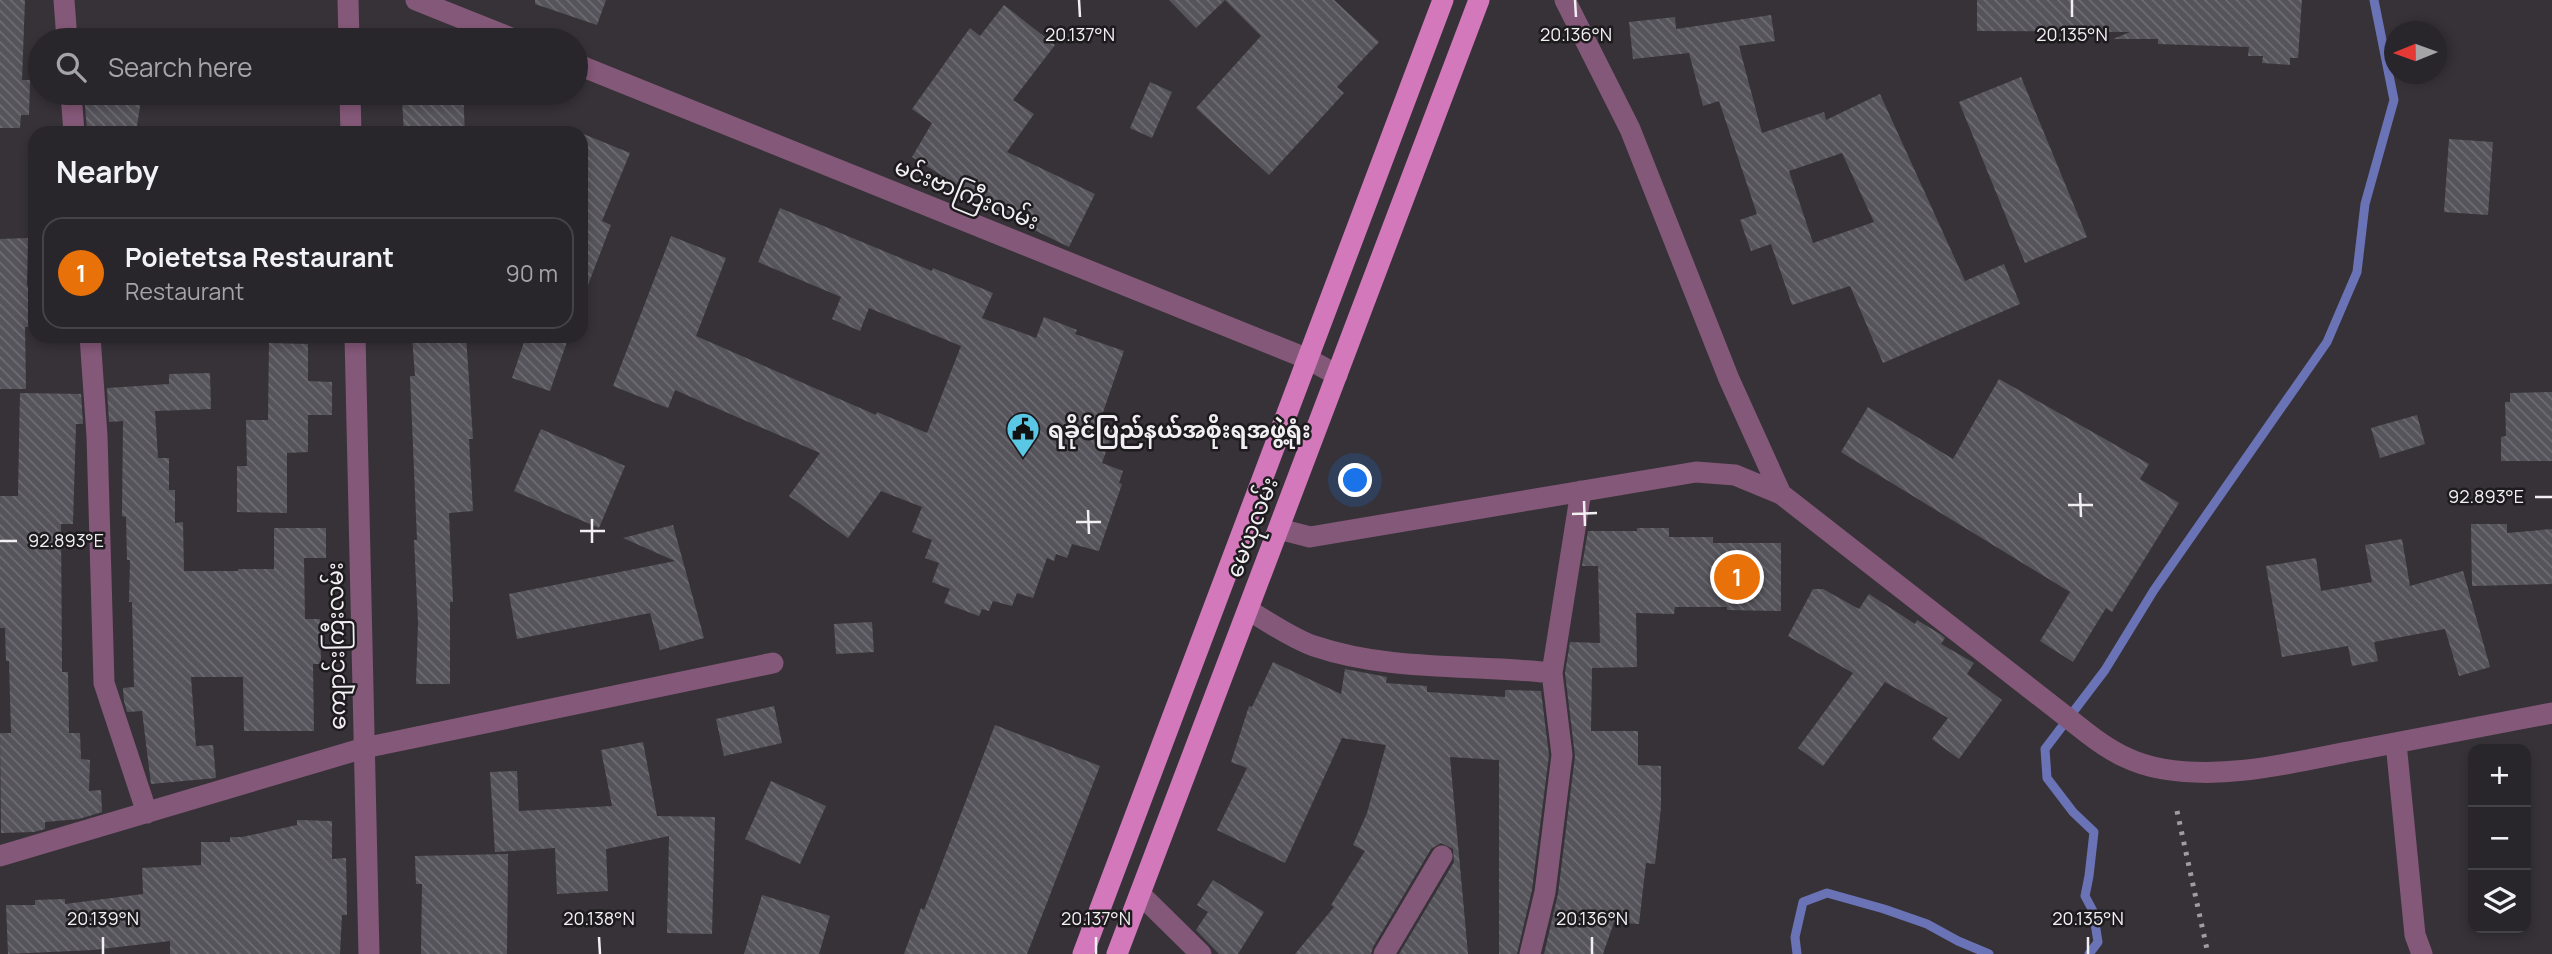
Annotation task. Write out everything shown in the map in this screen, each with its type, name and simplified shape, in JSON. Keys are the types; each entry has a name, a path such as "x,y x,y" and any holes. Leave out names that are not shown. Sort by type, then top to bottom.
{"main road":[{"name":"မေယုလမ်း","path":"1083,954 1444,0"},
{"name":"မေယုလမ်း","path":"1117,954 1479,0"}],"street":[{"path":"64,0 66,28"},
{"path":"348,0 349,28"},
{"path":"416,0 486,28"},
{"path":"1564,0 1630,129 1729,379 1781,494"},
{"name":"မင်းဗာကြီးလမ်း","path":"588,69 1308,359 1337,375"},
{"path":"72,105 73,126"},
{"path":"350,105 351,126"},
{"path":"90,343 97,436 104,683 147,813"},
{"name":"ကျောင်းကြီးလမ်း","path":"355,343 369,954"},
{"path":"1279,529 1310,537 1696,472 1735,475 1781,494 2087,733 2113,752 2134,761 2162,769 2212,773 2270,767 2552,713"},
{"path":"1530,954 1545,892 1562,755 1552,673 1581,491"},
{"path":"1248,610 1312,645 1365,658 1409,666 1505,668 1552,673"},
{"path":"0,856 364,748 773,663"},
{"path":"2396,743 2416,935 2422,954"},
{"path":"1384,954 1441,856"},
{"path":"1140,894 1201,954"}],"building":[{"path":"0,0 25,0 22,80 28,80 29,115 21,115 20,128 0,128"},
{"path":"535,0 606,0 597,25 535,4"},
{"path":"1169,0 1225,0 1196,28"},
{"path":"1225,0 1334,0 1379,42 1337,87 1344,93 1269,175 1196,108 1261,36"},
{"path":"1977,0 2302,0 2298,58 2290,58 2290,65 2262,63 2263,56 2248,56 2249,47 2158,44 2158,39 2113,39 2130,32 1977,31"},
{"path":"1004,5 1055,45 1013,100 1034,114 1007,152 1095,194 1069,247 987,207 988,204 912,157 932,123 912,109 970,28 980,36"},
{"path":"1771,15 1775,41 1739,46 1762,133 1824,112 1826,120 1880,94 1965,281 2004,264 2020,304 1883,363 1850,286 1792,305 1771,244 1751,251 1740,220 1757,214 1719,101 1703,106 1689,53 1633,59 1629,22 1675,17 1676,29","holes":["1842,153 1874,222 1813,243 1789,171"]},
{"path":"2021,77 2087,237 2025,263 1959,102"},
{"path":"1150,82 1172,92 1152,138 1130,128"},
{"path":"85,105 140,105 137,126 87,126"},
{"path":"402,105 464,105 465,126 404,126"},
{"path":"588,136 630,153 602,221 611,225 588,285"},
{"path":"2449,139 2493,142 2488,215 2444,212"},
{"path":"780,208 932,271 933,268 993,293 982,318 1036,338 1044,317 1077,330 1075,334 1124,351 1099,424 1114,429 1102,463 1123,471 1119,483 1122,484 1099,551 1072,544 1067,558 1056,554 1054,561 1047,558 1033,598 1017,593 1012,606 993,601 989,611 982,609 979,616 944,603 950,589 932,582 939,563 925,558 932,540 912,532 922,507 881,491 848,538 789,496 820,453 675,390 668,408 613,386 671,236 726,258 696,336 876,415 877,412 927,433 961,346 869,308 860,331 832,319 841,297 758,262"},
{"path":"28,238 26,389 0,389 0,239"},
{"path":"269,343 308,344 308,381 332,382 332,415 308,415 308,452 287,453 287,513 237,512 237,466 247,466 246,420 268,420"},
{"path":"413,343 466,343 473,439 469,439 473,511 449,513 453,602 450,602 450,684 416,684 418,623 414,540 417,540 410,376 415,376"},
{"path":"524,343 567,343 550,391 512,378"},
{"path":"210,373 211,409 155,411 158,458 169,458 169,490 175,490 175,523 183,522 184,571 274,569 274,528 326,528 326,558 304,558 305,619 320,619 321,664 313,664 314,731 244,731 243,677 191,677 196,746 213,745 216,778 151,784 142,711 127,712 124,701 123,688 134,687 132,602 129,602 130,560 127,560 126,517 122,516 123,421 109,422 107,388 169,384 169,374"},
{"path":"1999,379 2149,464 2140,479 2179,503 2112,612 2106,608 2073,662 2040,641 2070,592 1841,452 1868,407 1953,459"},
{"path":"2552,392 2552,461 2501,461 2501,437 2506,436 2505,402 2510,402 2510,393"},
{"path":"20,393 81,394 83,424 76,424 73,524 61,524 62,672 68,672 69,733 80,733 81,759 90,760 89,791 101,790 102,812 79,819 45,822 45,829 34,832 1,833 0,733 11,733 9,661 6,661 5,628 0,628 0,496 18,496"},
{"path":"2417,415 2425,444 2380,458 2371,428"},
{"path":"541,429 625,466 599,528 514,491"},
{"path":"2471,524 2507,524 2507,533 2552,529 2552,584 2472,586"},
{"path":"673,525 704,638 660,650 650,613 517,639 509,594 675,561 623,538"},
{"path":"1637,528 1669,528 1669,537 1713,537 1713,543 1781,543 1781,611 1675,607 1674,614 1636,613 1637,667 1592,668 1591,731 1638,731 1638,765 1661,766 1661,807 1655,864 1646,863 1639,924 1614,922 1603,954 1544,954 1558,894 1575,756 1565,673 1570,642 1600,643 1598,566 1582,566 1588,531 1637,531"},
{"path":"2402,539 2410,586 2463,571 2490,667 2459,676 2445,629 2374,642 2378,661 2352,666 2348,646 2282,657 2266,566 2316,558 2321,591 2372,582 2365,545"},
{"path":"1813,589 1823,589 1859,609 1869,594 1915,624 1917,620 1940,634 1945,638 1941,644 1974,663 1967,674 2002,700 1959,759 1932,739 1948,718 1885,682 1823,766 1798,748 1853,673 1788,636"},
{"path":"872,622 874,652 836,654 834,624"},
{"path":"1273,662 1341,694 1345,669 1387,677 1386,683 1427,686 1427,692 1505,697 1505,690 1541,691 1549,755 1532,890 1517,954 1499,954 1499,760 1450,757 1468,954 1399,954 1454,862 1453,849 1441,843 1431,849 1371,954 1295,954 1334,907 1331,905 1365,851 1353,845 1367,813 1386,745 1342,738 1285,863 1217,830 1247,768 1231,762 1249,706 1252,707"},
{"path":"774,706 782,743 724,756 716,719"},
{"path":"995,725 1100,766 1027,954 904,954 921,908 924,910"},
{"path":"643,742 657,816 715,817 712,934 667,933 669,836 606,849 608,891 557,894 555,848 495,852 490,772 517,771 519,811 612,806 601,750"},
{"path":"771,781 826,806 800,864 745,839"},
{"path":"297,820 332,821 332,859 346,858 347,915 342,915 340,954 170,954 170,941 93,950 8,954 6,905 35,905 35,900 65,899 65,904 143,894 142,868 201,865 201,842 230,842 230,837 242,837 297,825"},
{"path":"508,854 507,954 421,954 422,884 416,884 415,856"},
{"path":"1213,880 1264,912 1238,954 1219,954 1196,930 1208,912 1197,905"},
{"path":"762,895 830,916 819,954 744,954"}],"waterway":[{"path":"2089,954 2098,942 2093,911 2085,896 2094,832 2073,812 2047,778 2045,749 2105,670 2154,590 2327,342 2357,272 2365,204 2394,100 2374,0"},
{"path":"1797,954 1795,937 1803,902 1827,893 1927,924 1989,954"}],"railway":[{"path":"2177,811 2208,954"}],"place":[{"name":"ရခိုင်ပြည်နယ်အစိုးရအဖွဲ့ရုံး","path":"1023,459"},
{"name":"Poietetsa Restaurant","path":"1737,577"}]}
